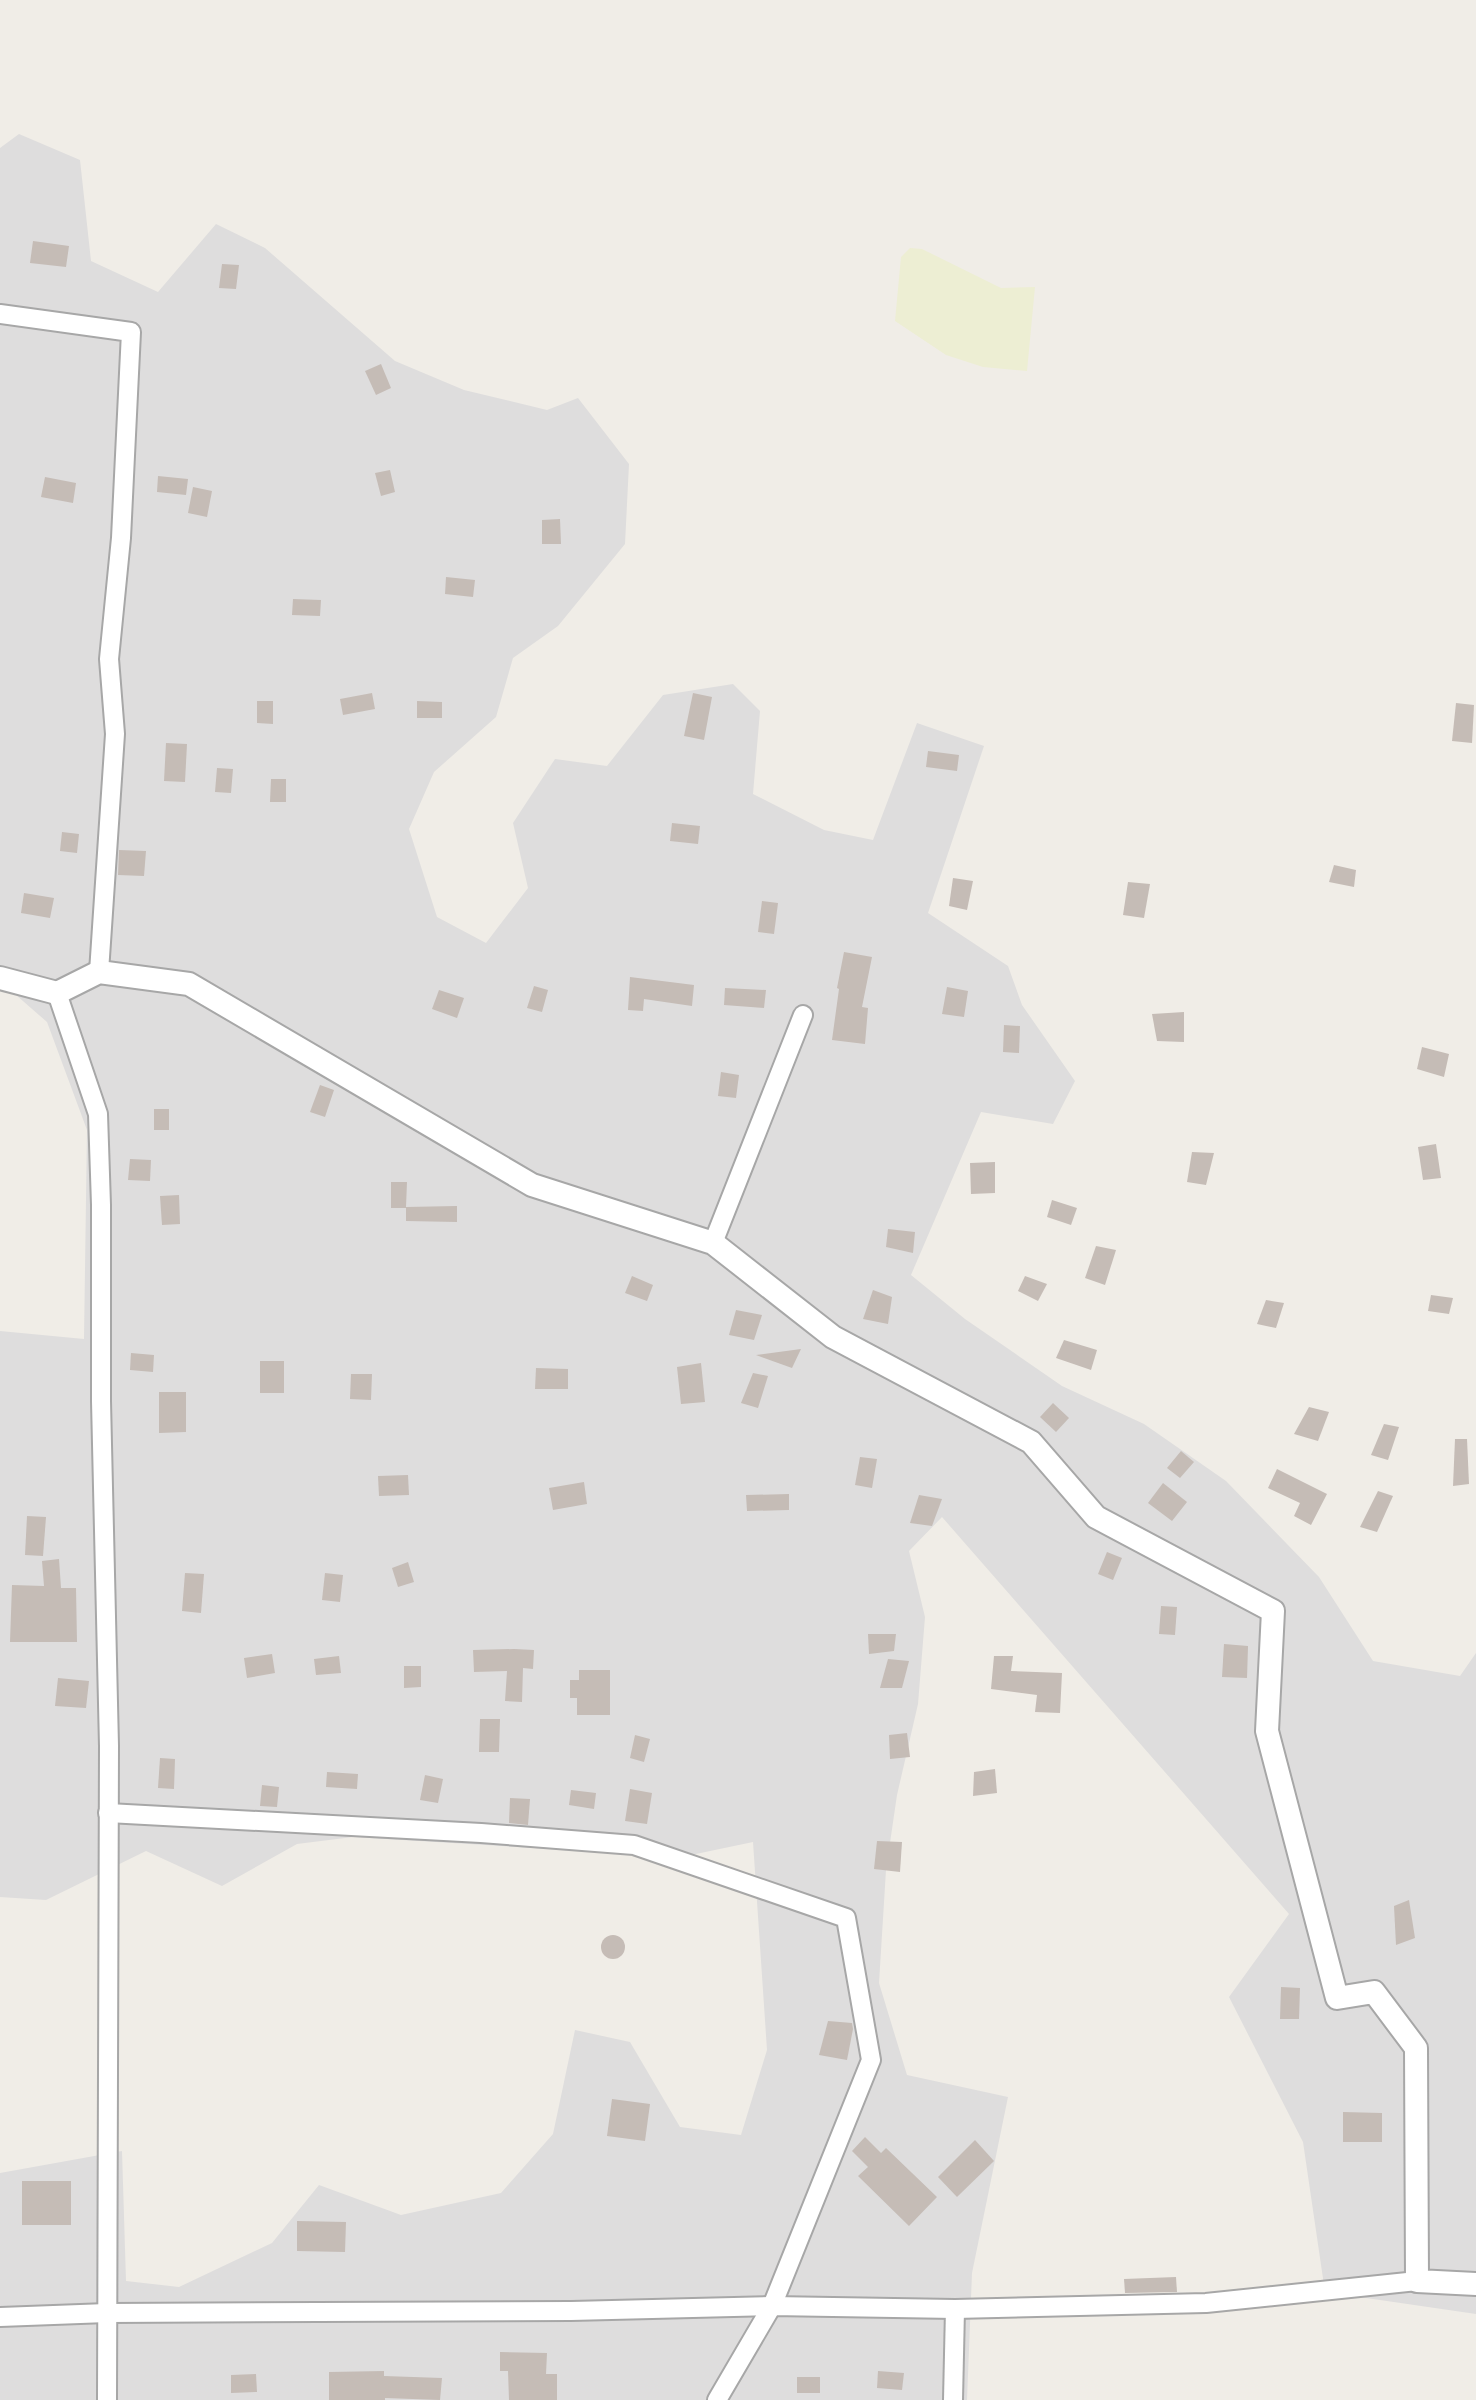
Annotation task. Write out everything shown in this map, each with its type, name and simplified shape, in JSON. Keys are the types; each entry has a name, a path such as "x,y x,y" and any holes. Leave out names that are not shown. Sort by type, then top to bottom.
{"street":[{"path":"0,314 131,332 121,538 109,659 115,734 99,972"},
{"path":"0,978 57,993 99,972 189,984 532,1185 713,1243 833,1337 1031,1442 1096,1517 1273,1611 1267,1731 1337,1998 1374,1992 1416,2048 1417,2281"},
{"path":"57,993 98,1114 109,1746 107,2400"},
{"path":"713,1243 803,1015"},
{"path":"108,1813 481,1833 634,1845 846,1918 871,2060 772,2306 717,2400"},
{"path":"0,2317 107,2313 571,2311 772,2306 955,2309 1206,2303 1417,2281 1476,2284"},
{"path":"953,2400 955,2309"}],"shaded area":[{"path":"19,134 80,160 91,261 158,292 216,224 265,248 395,361 464,390 547,410 578,398 629,464 625,544 558,626 513,658 496,717 434,772 409,829 437,917 486,943 528,888 513,823 555,759 607,766 663,695 733,684 760,711 753,794 824,830 873,840 917,723 984,746 928,913 1008,966 1022,1005 1075,1081 1053,1124 981,1112 911,1275 965,1319 1062,1386 1144,1424 1226,1481 1319,1577 1373,1661 1460,1676 1476,1653 1476,2314 1325,2292 1303,2142 1229,1997 1289,1914 942,1517 909,1551 925,1617 918,1704 897,1795 886,1870 879,1983 907,2075 1008,2097 972,2273 967,2400 0,2400 0,2173 122,2151 126,2281 179,2287 272,2243 319,2185 401,2215 501,2193 553,2134 575,2030 630,2042 680,2127 741,2135 767,2050 753,1842 672,1859 353,1837 297,1844 222,1886 146,1851 46,1900 0,1897 0,1331 84,1339 87,1130 47,1022 0,981 0,148"}],"green space":[{"path":"910,248 922,249 1001,288 1035,287 1027,371 983,367 946,355 895,321 901,257"}],"building":[{"path":"33,241 69,246 66,267 30,263"},
{"path":"222,264 239,265 236,289 219,288"},
{"path":"381,364 391,388 376,395 365,371"},
{"path":"390,470 395,492 381,496 375,473"},
{"path":"158,476 188,479 186,495 157,492"},
{"path":"45,477 76,483 73,503 41,497"},
{"path":"193,487 212,491 207,517 188,513"},
{"path":"560,519 561,544 542,544 542,520"},
{"path":"446,577 475,580 473,597 445,594"},
{"path":"293,599 321,600 320,616 292,615"},
{"path":"372,693 375,709 343,715 340,699"},
{"path":"693,693 712,697 704,740 684,736"},
{"path":"257,701 273,701 273,724 257,723"},
{"path":"417,701 442,702 442,718 417,718"},
{"path":"1456,703 1474,705 1472,743 1452,741"},
{"path":"166,743 187,744 185,782 164,781"},
{"path":"928,751 959,755 957,771 926,767"},
{"path":"217,768 233,769 231,793 215,792"},
{"path":"271,779 286,779 286,802 270,802"},
{"path":"672,823 700,826 698,844 670,841"},
{"path":"62,832 79,834 77,853 60,851"},
{"path":"119,850 146,851 144,876 118,875"},
{"path":"1334,865 1356,870 1354,887 1329,882"},
{"path":"953,878 973,881 967,910 949,906"},
{"path":"1128,882 1150,884 1144,918 1123,915"},
{"path":"24,893 54,898 50,918 21,913"},
{"path":"762,901 778,903 774,934 758,932"},
{"path":"844,952 872,957 862,1007 868,1008 865,1044 832,1040"},
{"path":"630,977 694,985 692,1006 644,999 643,1011 628,1010"},
{"path":"534,986 548,990 542,1012 527,1008"},
{"path":"947,987 968,991 964,1017 942,1014"},
{"path":"725,988 766,990 764,1008 724,1005"},
{"path":"439,990 464,998 457,1018 432,1009"},
{"path":"1184,1012 1184,1042 1157,1041 1152,1014"},
{"path":"1004,1025 1020,1026 1019,1053 1003,1052"},
{"path":"1422,1047 1449,1054 1444,1077 1417,1069"},
{"path":"721,1072 739,1075 736,1098 718,1096"},
{"path":"320,1085 334,1090 325,1117 310,1112"},
{"path":"154,1109 169,1109 169,1130 154,1130"},
{"path":"1436,1144 1441,1178 1423,1180 1418,1147"},
{"path":"1192,1152 1214,1153 1206,1185 1187,1182"},
{"path":"130,1159 151,1160 150,1181 128,1180"},
{"path":"995,1162 995,1193 971,1194 970,1163"},
{"path":"391,1182 407,1182 406,1207 457,1206 457,1222 406,1221 406,1208 391,1208"},
{"path":"179,1195 180,1224 162,1225 160,1196"},
{"path":"1052,1200 1077,1208 1071,1225 1047,1217"},
{"path":"888,1229 915,1232 913,1253 886,1247"},
{"path":"1096,1246 1116,1250 1105,1285 1085,1278"},
{"path":"632,1276 653,1285 647,1301 625,1293"},
{"path":"1025,1276 1047,1284 1038,1301 1018,1291"},
{"path":"873,1290 892,1297 888,1324 863,1319"},
{"path":"1431,1295 1453,1298 1449,1314 1428,1311"},
{"path":"1266,1300 1284,1303 1276,1328 1257,1324"},
{"path":"736,1310 762,1315 754,1340 729,1335"},
{"path":"1064,1340 1097,1350 1091,1370 1056,1358"},
{"path":"801,1349 792,1368 756,1355"},
{"path":"131,1353 154,1355 153,1372 130,1370"},
{"path":"260,1361 284,1361 284,1393 260,1393"},
{"path":"701,1363 705,1402 681,1404 677,1367"},
{"path":"536,1368 568,1369 568,1389 535,1389"},
{"path":"753,1373 768,1376 758,1408 741,1403"},
{"path":"351,1374 372,1374 371,1400 350,1399"},
{"path":"159,1392 186,1392 186,1432 159,1433"},
{"path":"1053,1403 1069,1418 1056,1432 1040,1417"},
{"path":"1309,1407 1329,1412 1318,1441 1294,1434"},
{"path":"1384,1424 1399,1427 1388,1460 1371,1455"},
{"path":"1455,1439 1467,1439 1469,1484 1453,1486"},
{"path":"1181,1451 1194,1462 1180,1478 1167,1468"},
{"path":"860,1457 877,1459 872,1488 855,1485"},
{"path":"1277,1469 1327,1494 1311,1525 1294,1516 1300,1503 1268,1488"},
{"path":"408,1475 409,1495 379,1496 378,1476"},
{"path":"584,1482 587,1504 553,1510 549,1488"},
{"path":"1163,1483 1187,1502 1172,1521 1148,1503"},
{"path":"1378,1491 1393,1496 1377,1532 1360,1527"},
{"path":"789,1494 789,1510 747,1511 746,1495"},
{"path":"919,1495 942,1499 932,1526 910,1523"},
{"path":"27,1516 46,1517 43,1556 25,1555"},
{"path":"1107,1552 1122,1558 1113,1580 1098,1574"},
{"path":"59,1559 61,1588 76,1588 77,1642 10,1642 12,1585 44,1586 42,1561"},
{"path":"408,1562 414,1582 398,1587 392,1568"},
{"path":"185,1573 204,1574 201,1613 182,1611"},
{"path":"325,1573 343,1575 340,1602 322,1600"},
{"path":"1161,1606 1177,1607 1175,1635 1159,1634"},
{"path":"868,1634 896,1634 894,1651 869,1654"},
{"path":"1224,1644 1248,1646 1247,1678 1222,1677"},
{"path":"473,1650 534,1650 533,1669 523,1668 522,1702 505,1701 507,1671 474,1672"},
{"path":"272,1654 275,1673 247,1678 244,1658"},
{"path":"339,1656 341,1673 316,1675 314,1659"},
{"path":"994,1656 1013,1656 1011,1671 1062,1673 1060,1713 1035,1712 1037,1695 991,1689"},
{"path":"888,1659 909,1661 902,1688 880,1688"},
{"path":"404,1666 421,1666 421,1687 404,1688"},
{"path":"579,1670 610,1670 610,1715 577,1715 577,1698 570,1698 570,1680 579,1680"},
{"path":"58,1678 89,1681 86,1708 55,1706"},
{"path":"480,1719 500,1719 499,1752 479,1752"},
{"path":"907,1733 910,1757 890,1759 889,1735"},
{"path":"635,1735 650,1739 644,1762 630,1758"},
{"path":"160,1758 175,1759 174,1789 158,1788"},
{"path":"995,1769 997,1793 973,1796 974,1772"},
{"path":"327,1772 358,1774 357,1789 326,1787"},
{"path":"425,1775 443,1779 438,1803 420,1800"},
{"path":"262,1785 279,1787 277,1807 260,1806"},
{"path":"630,1789 652,1793 647,1824 625,1821"},
{"path":"571,1790 596,1793 594,1809 569,1805"},
{"path":"510,1798 530,1799 528,1825 509,1823"},
{"path":"877,1841 902,1842 900,1872 874,1869"},
{"path":"1409,1900 1415,1938 1396,1945 1394,1906"},
{"path":"613,1935 621,1939 625,1947 621,1955 613,1959 605,1955 601,1947 605,1939"},
{"path":"1281,1987 1300,1988 1299,2019 1280,2019"},
{"path":"828,2021 852,2023 847,2060 819,2055"},
{"path":"612,2099 650,2104 645,2141 607,2136"},
{"path":"1343,2112 1382,2113 1382,2142 1343,2142"},
{"path":"865,2137 881,2153 886,2148 937,2197 909,2226 858,2176 868,2167 852,2151"},
{"path":"975,2140 994,2161 957,2197 938,2177"},
{"path":"22,2181 71,2181 71,2225 22,2225"},
{"path":"297,2221 346,2222 345,2252 297,2251"},
{"path":"1176,2277 1177,2292 1125,2293 1124,2279"},
{"path":"500,2352 547,2353 546,2374 557,2374 557,2400 509,2400 508,2371 500,2371"},
{"path":"384,2371 384,2376 442,2378 440,2400 329,2400 329,2372"},
{"path":"878,2371 904,2373 902,2390 877,2388"},
{"path":"256,2374 257,2392 231,2393 231,2375"},
{"path":"797,2377 820,2377 820,2393 797,2393"}]}
